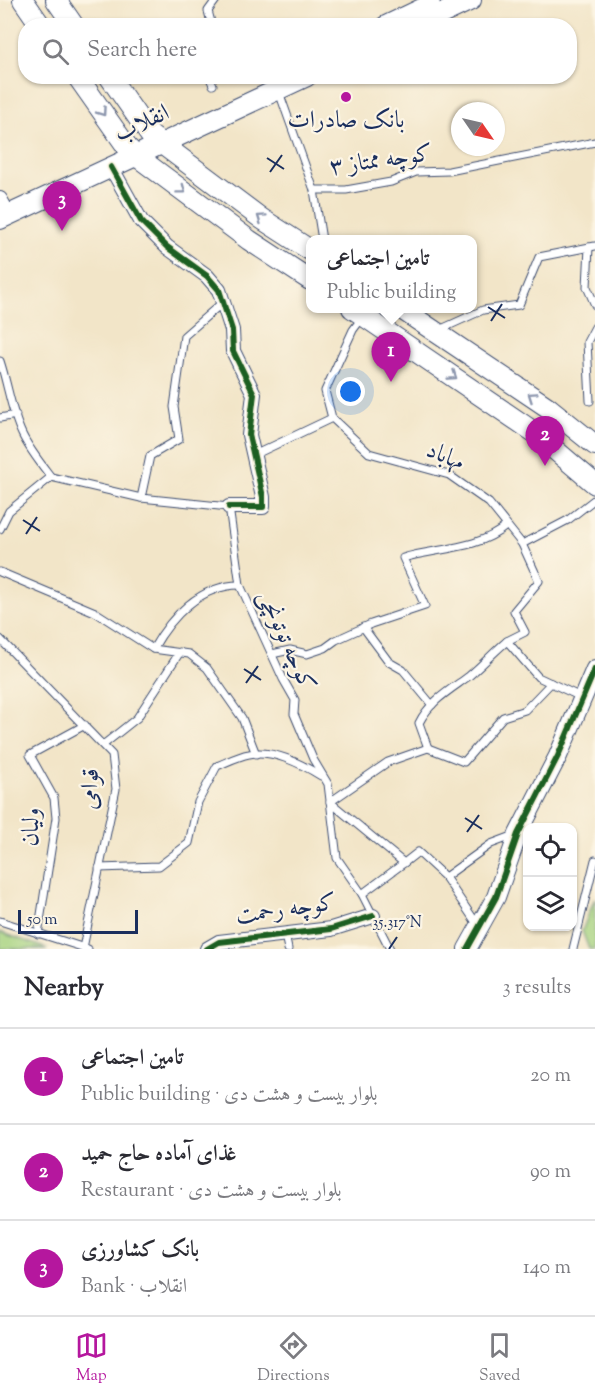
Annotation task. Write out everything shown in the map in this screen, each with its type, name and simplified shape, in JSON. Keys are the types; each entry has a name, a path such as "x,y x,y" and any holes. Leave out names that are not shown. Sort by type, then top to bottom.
{"main road":[{"path":"23,0 35,18"},
{"path":"56,0 68,18"},
{"path":"403,18 440,0"},
{"path":"433,18 471,0"},
{"path":"83,84 131,151 249,240 306,277"},
{"path":"115,84 155,139 262,219 306,247"},
{"name":"انقلاب","path":"3,209 275,84"},
{"name":"انقلاب","path":"3,209 111,167 131,151"},
{"path":"359,313 534,432 595,483"},
{"path":"406,313 549,408 595,444"},
{"path":"420,354 436,332"}],"street":[{"path":"111,167 141,221 167,247 207,276 219,290 231,330 233,351 254,394 249,435 263,507 230,507"},
{"path":"473,942 496,897 518,834 558,756 595,669"},
{"name":"کوچه رحمت","path":"207,949 219,942 331,929 373,916"}],"lane":[{"path":"210,18 208,11 216,0"},
{"path":"277,84 314,190 321,235"},
{"name":"کوچه ممتاز ۳","path":"314,190 346,190 391,182 416,172 449,171 595,142"},
{"path":"477,313 519,305 539,257 592,246 587,287 595,305"},
{"path":"141,498 150,456 179,439 174,407 184,336 223,302"},
{"path":"254,455 332,418 325,391 353,330 358,313"},
{"path":"436,332 477,313"},
{"path":"590,401 587,342 595,327"},
{"path":"0,361 9,398 22,434 51,477 141,498 230,507"},
{"path":"0,418 16,415"},
{"name":"مهاباد","path":"332,418 369,453 449,475 489,502 522,544 539,581 514,611 525,632 507,641"},
{"path":"0,529 9,511 51,477"},
{"path":"522,544 568,520 595,499"},
{"name":"کوچه توتونچی","path":"230,507 240,585 296,700 294,714 328,784 330,802"},
{"path":"272,654 290,650 308,654 325,648 363,627 425,606 403,558 420,553 442,552 497,534 506,526"},
{"path":"0,572 94,612 153,649 189,654 207,668 242,718 256,754"},
{"path":"153,649 165,626 184,608 224,585 240,585"},
{"path":"363,627 389,663 403,670 432,705"},
{"name":"قوامی","path":"0,639 112,755 116,789 85,948"},
{"path":"428,747 419,723 432,705 449,688 469,675 507,641 538,677 583,698"},
{"path":"103,746 137,718 180,652"},
{"path":"330,802 388,762 428,747 464,762 504,717 525,710 551,683"},
{"name":"ولیان","path":"38,934 56,818 54,798 30,755 85,725"},
{"path":"99,868 159,867 189,843 198,802 217,766 250,753 300,763 324,777"},
{"path":"330,802 404,863"},
{"path":"330,802 337,858 362,894 390,949"},
{"path":"445,877 491,844 518,834"},
{"path":"362,894 418,852 445,877 473,942"},
{"path":"573,949 595,860"},
{"path":"0,921 85,948"},
{"path":"285,935 288,949"}],"green space":[{"path":"595,898 595,949 589,949 582,931"},
{"path":"0,932 48,949 0,949"}],"cycle path":[{"path":"111,167 141,221 167,247 207,276 219,290 232,330 233,351 254,394 249,435 263,497 263,507 229,507"},
{"path":"467,949 496,897 518,834 558,756 595,669"},
{"path":"207,949 219,942 331,929 373,916"}],"place":[{"name":"بانک صادرات","path":"346,97"},
{"name":"بانک کشاورزی","path":"62,231"},
{"name":"تامین اجتماعی","path":"391,382"},
{"name":"غذای آماده حاج حمید","path":"545,466"}]}
